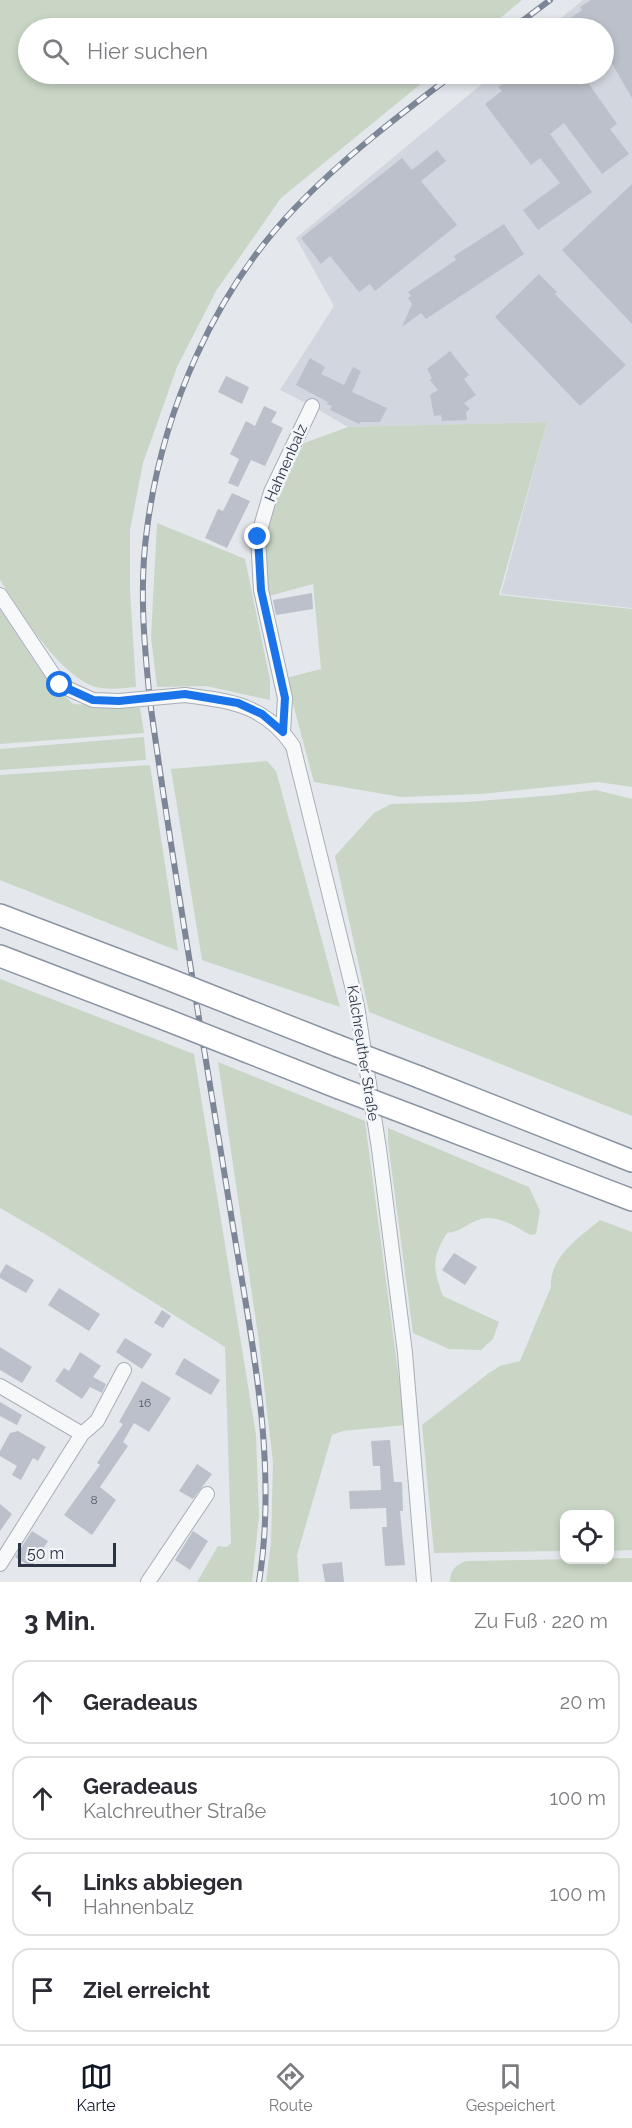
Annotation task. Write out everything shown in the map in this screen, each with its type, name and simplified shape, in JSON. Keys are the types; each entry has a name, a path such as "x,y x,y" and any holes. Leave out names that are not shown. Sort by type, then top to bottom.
{"highway":[{"path":"0,915 632,1161"},
{"path":"0,956 632,1200"}],"street":[{"name":"Hahnenbalz","path":"283,732 285,698 261,590 258,537 271,492 312,406"},
{"name":"Kalchreuther Straße","path":"0,595 60,685 93,700 119,701 185,694 238,703 262,714 283,732 293,746 357,1006 379,1149 405,1353 424,1582"},
{"path":"0,1564 82,1434 96,1421 124,1370"},
{"path":"0,1386 82,1434"},
{"path":"148,1582 207,1494"}],"shaded area":[{"path":"583,0 632,0 632,608 501,594 547,422 348,427 280,390 334,306 296,238 482,84 614,84 614,18 561,18"}],"green space":[{"path":"0,0 522,0 500,18 18,18 18,84 421,84 281,198 216,291 177,367 143,463 130,530 130,590 136,687 101,688 90,685 77,677 64,666 40,638 0,580"},
{"path":"547,422 499,595 632,609 632,787 598,782 480,794 401,797 314,782 286,678 321,669 313,584 269,596 263,547 269,514 304,443 348,427"},
{"path":"157,523 245,559 270,680 270,700 206,686 157,687 151,637"},
{"path":"0,610 42,673 73,704 140,708 144,733 0,744"},
{"path":"144,737 146,760 0,770 0,749"},
{"path":"267,761 276,771 340,1007 202,960 171,769"},
{"path":"150,765 178,951 0,880 0,775"},
{"path":"596,790 632,799 632,1116 369,1012 335,856 374,813 391,804 467,802"},
{"path":"0,979 194,1054 256,1435 259,1516 252,1582 197,1582 218,1546 227,1547 231,1543 225,1347 0,1208"},
{"path":"218,1062 365,1121 405,1425 343,1431 332,1435 297,1555 299,1582 266,1582 271,1542 273,1462 259,1342"},
{"path":"388,1128 529,1187 540,1211 536,1234 530,1235 496,1219 481,1219 447,1233 438,1250 435,1264 443,1296 499,1322 493,1339 481,1350 449,1349 413,1333"},
{"path":"600,1220 632,1232 632,1550 614,1551 614,1510 560,1510 560,1551 434,1553 422,1425 489,1373 500,1366 520,1361 551,1287 555,1266 575,1241"},
{"path":"614,1558 632,1558 632,1582 450,1582 454,1569 466,1561 560,1559 560,1564 614,1564"}],"building":[{"path":"591,0 632,0 632,98 614,67 614,18 571,18 582,10 580,7"},
{"path":"502,84 589,84 617,124 610,129 629,154 602,174 564,123 550,134 592,192 538,230 523,210 560,183 540,158 531,165 485,104 502,91 498,87"},
{"path":"437,150 446,161 421,181 457,225 375,291 370,284 359,292 330,256 321,264 301,238 402,158 412,170"},
{"path":"632,184 632,324 562,250"},
{"path":"504,224 524,254 426,319 421,313 402,327 412,304 408,298 411,296 408,292 456,260 454,256"},
{"path":"539,274 557,292 555,294 626,365 580,406 495,317"},
{"path":"450,351 469,375 464,379 476,395 464,403 470,409 466,412 467,420 442,421 441,415 434,416 430,395 438,390 430,380 432,378 427,369"},
{"path":"310,358 325,367 321,374 344,385 353,367 361,371 352,392 387,408 380,422 360,422 359,424 330,410 332,406 327,404 328,402 296,385"},
{"path":"226,376 249,387 242,404 218,392"},
{"path":"264,406 277,412 271,422 283,428 265,466 251,460 238,487 228,483 239,459 230,454 246,421 255,426"},
{"path":"232,493 250,501 227,548 205,538 218,509 223,511"},
{"path":"312,593 313,609 276,615 273,600"},
{"path":"454,1253 477,1267 465,1285 442,1270"},
{"path":"6,1264 34,1280 26,1293 0,1278"},
{"path":"59,1288 100,1314 89,1331 48,1305"},
{"path":"162,1310 171,1316 163,1328 154,1323"},
{"path":"125,1338 152,1354 142,1369 116,1352"},
{"path":"0,1347 32,1367 22,1383 0,1370"},
{"path":"80,1352 101,1366 93,1377 106,1384 102,1393 90,1387 82,1399 55,1381 64,1368 69,1371"},
{"path":"184,1358 220,1380 211,1395 175,1374"},
{"path":"142,1381 171,1398 149,1432 134,1423 123,1442 128,1446 100,1487 116,1500 92,1535 64,1515 100,1465 97,1463 123,1424 119,1422"},
{"path":"0,1402 22,1415 17,1425 0,1416"},
{"path":"18,1431 46,1447 38,1461 33,1458 21,1480 12,1475 17,1466 0,1456 0,1451 10,1433"},
{"path":"390,1440 394,1482 402,1482 403,1511 400,1511 405,1565 385,1566 382,1527 387,1527 386,1508 350,1509 349,1491 381,1490 380,1466 373,1466 371,1441"},
{"path":"197,1464 212,1474 193,1499 179,1491"},
{"path":"0,1504 12,1514 0,1531"},
{"path":"32,1531 48,1541 31,1567 15,1557"},
{"path":"193,1531 208,1541 190,1570 175,1560"},
{"path":"342,1562 344,1582 325,1582 322,1564"}],"railway":[{"path":"526,18 550,0"},
{"path":"259,1582 266,1489 259,1394 178,891 150,701 144,637 143,593 147,529 154,485 179,399 196,357 239,278 266,242 313,190 372,138 441,84"}],"route":[{"path":"60,685 93,700 119,701 185,694 238,703 262,714 283,732 285,698 261,590 258,537"}]}
